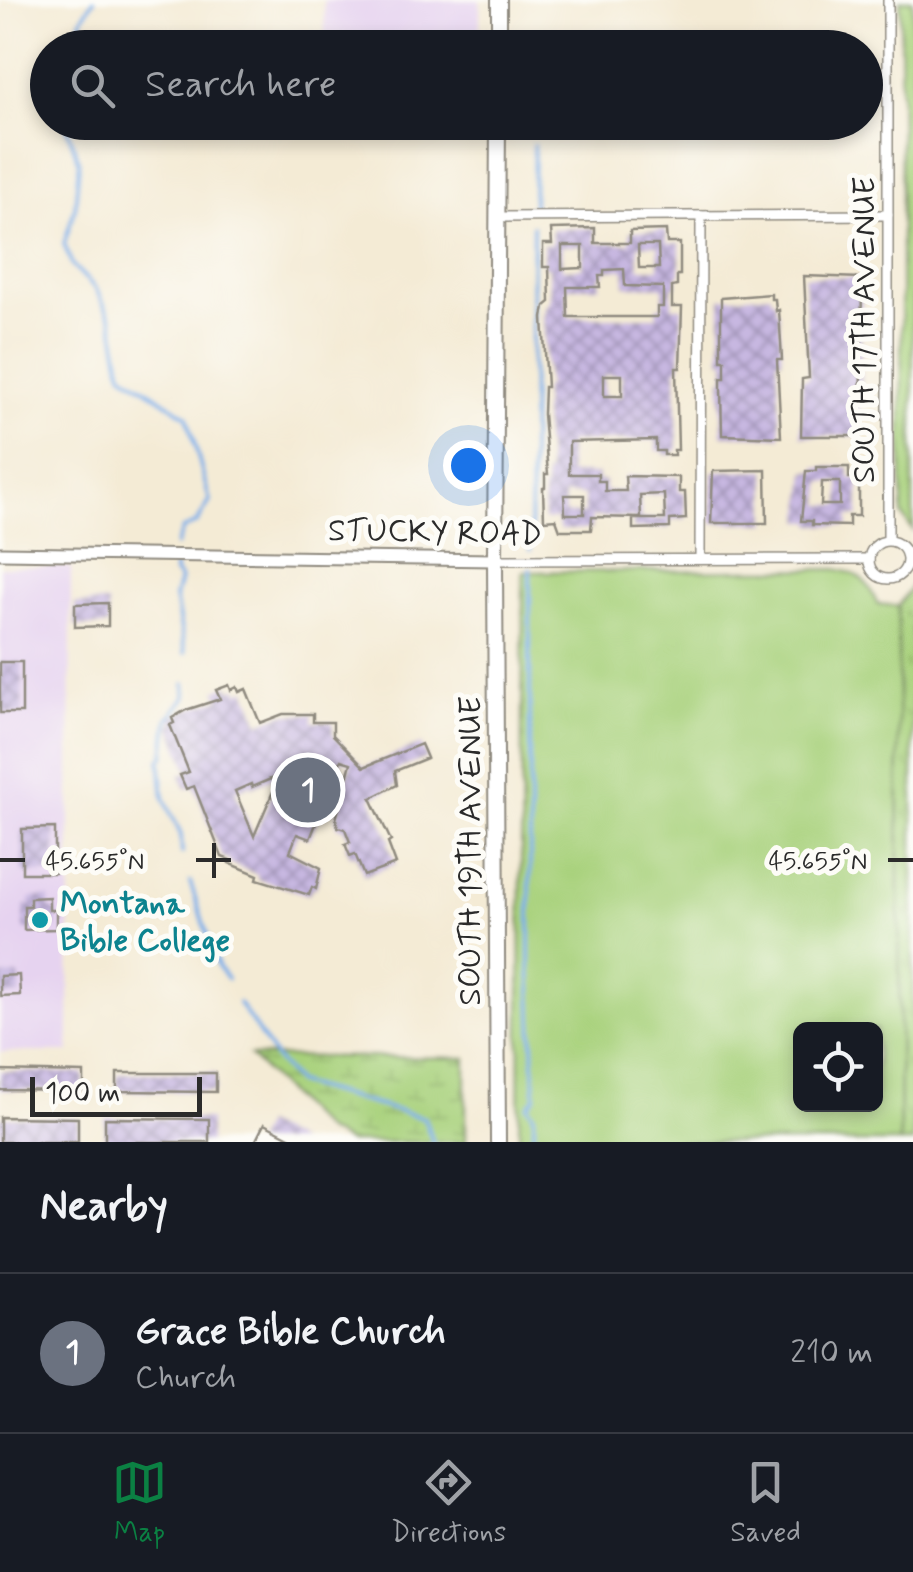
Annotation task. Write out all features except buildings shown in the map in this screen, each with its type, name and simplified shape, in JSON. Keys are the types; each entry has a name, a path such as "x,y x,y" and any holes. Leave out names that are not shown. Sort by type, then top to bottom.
{"main road":[{"path":"498,30 499,0"},
{"name":"SOUTH 19TH AVENUE","path":"498,140 498,1142"}],"street":[{"name":"SOUTH 17TH AVENUE","path":"888,0 888,540"},
{"path":"497,217 888,215"},
{"path":"700,559 701,216"},
{"path":"869,559 874,546 888,540"},
{"name":"STUCKY ROAD","path":"0,553 495,560 869,559 878,576 891,579 903,573 910,560 901,546 888,540"}],"shaded area":[{"path":"324,0 480,0 480,30 325,30"},
{"path":"0,567 71,567 69,1052 0,1052"}],"green space":[{"path":"900,0 913,0 913,531 902,515"},
{"path":"836,569 852,573 862,580 877,604 898,606 900,1142 519,1142 523,572"},
{"path":"913,584 913,1142 900,1142 898,606"},
{"path":"250,1056 466,1058 466,1142 348,1142 325,1131"}],"waterway":[{"path":"80,30 82,18 94,0"},
{"path":"71,140 79,162 75,208 64,244 72,265 95,288 112,319 122,373 187,416 210,501 197,523 183,529 176,545"},
{"path":"533,207 534,145"},
{"path":"530,550 533,226"},
{"path":"175,566 180,579 175,597 185,653"},
{"path":"530,569 530,962 535,1097 528,1106 534,1115 534,1142"},
{"path":"182,853 181,835 164,798 160,759 164,757 168,720 186,696 185,684"},
{"path":"190,882 218,967 227,979"},
{"path":"239,1003 297,1083 424,1118 433,1142"}],"place":[{"name":"Grace Bible Church","path":"308,790"},
{"name":"Montana Bible College","path":"40,920"}]}
